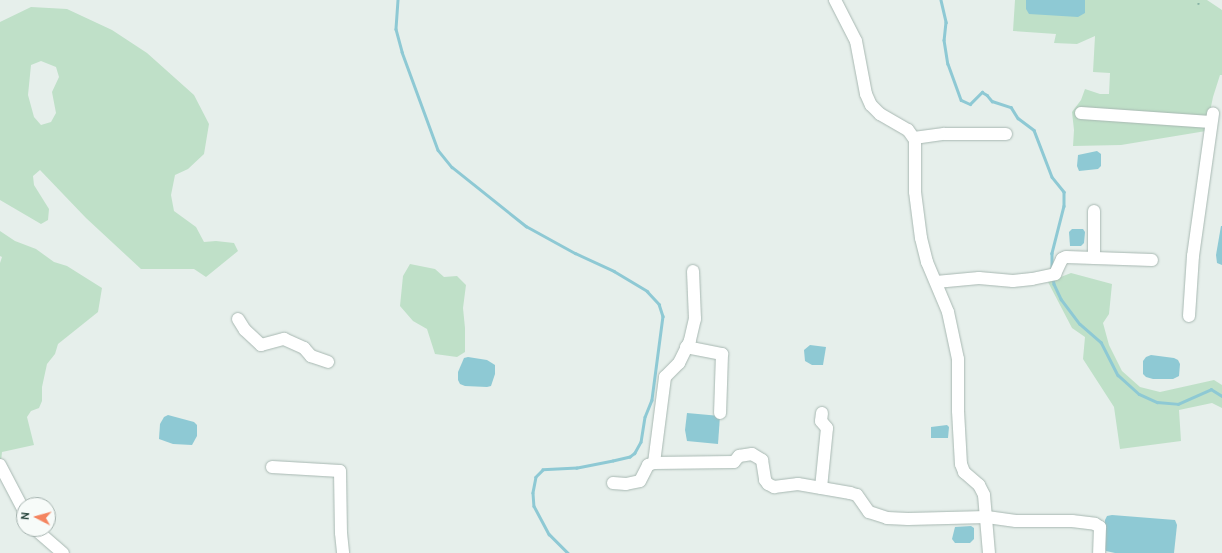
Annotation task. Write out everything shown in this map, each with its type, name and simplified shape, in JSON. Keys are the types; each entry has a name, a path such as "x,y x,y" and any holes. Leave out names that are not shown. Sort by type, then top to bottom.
{"street":[{"path":"834,0 856,41 866,94 871,105 880,114 908,130 914,138 916,145 914,192 927,262 948,312 958,359 960,464 964,472 979,485 984,495 989,553"},
{"path":"1081,113 1212,118 1193,256 1189,316"},
{"path":"914,138 944,134 1006,134"},
{"path":"1094,211 1094,258"},
{"path":"936,282 979,278 1024,281 1051,274 1062,259 1066,257 1152,260"},
{"path":"654,463 665,377 679,362 686,347 695,319 693,271"},
{"path":"238,319 245,330 261,346 284,339 304,348 311,356 328,362"},
{"path":"686,347 722,354 720,413"},
{"path":"821,488 827,428 821,421 822,413"},
{"path":"613,483 626,484 640,481 648,465 654,463 734,462 739,456 752,454 762,460 765,480 768,484 774,487 798,484 857,495 869,512 887,518 908,519 987,517 1016,520 1072,521 1095,524 1100,527 1099,553"},
{"path":"0,465 17,497"},
{"path":"272,467 340,471 341,533 343,553"},
{"path":"44,537 63,553"}],"path":[{"path":"1198,5 1199,0"}],"green space":[{"path":"1015,0 1207,0 1222,10 1222,75 1220,75 1213,97 1206,131 1121,145 1073,146 1074,130 1072,112 1081,100 1085,89 1100,94 1109,94 1110,73 1093,72 1095,36 1077,44 1054,43 1056,34 1013,31"},
{"path":"31,7 67,9 112,30 147,53 194,95 209,124 204,154 188,169 175,175 171,195 174,211 196,227 204,242 216,241 234,243 238,251 206,277 194,269 141,269 86,218 40,170 33,176 34,185 49,209 48,220 41,224 0,200 0,22","holes":["41,61 56,67 59,77 52,92 56,113 51,122 41,125 34,117 28,95 31,65"]},
{"path":"0,231 15,241 36,249 54,262 67,266 102,288 98,312 58,344 55,354 47,364 42,387 42,401 39,408 31,411 27,417 34,445 2,452 0,471 0,263 2,257 0,256"},
{"path":"410,264 435,269 444,277 457,276 466,285 463,308 465,352 457,357 435,354 427,329 413,321 400,306 403,276"},
{"path":"1071,273 1112,284 1109,314 1103,323 1109,345 1122,371 1140,387 1160,392 1214,380 1222,385 1222,408 1212,403 1179,410 1181,441 1120,449 1114,407 1083,359 1085,337 1072,328 1048,282"}],"water":[{"path":"1026,0 1085,0 1085,13 1078,17 1029,14 1026,9"},
{"path":"1097,151 1101,154 1101,166 1098,169 1079,171 1077,166 1078,155"},
{"path":"1221,226 1222,265 1217,263 1216,255"},
{"path":"1072,229 1083,229 1085,232 1084,243 1081,246 1070,246 1069,232"},
{"path":"810,345 826,347 823,365 812,365 805,361 804,350"},
{"path":"1151,355 1174,358 1178,360 1180,364 1179,376 1173,379 1153,379 1146,377 1143,374 1143,361 1146,357"},
{"path":"468,357 487,360 495,365 495,374 491,386 465,386 460,384 458,380 458,372 464,358"},
{"path":"687,413 720,416 718,444 687,441 685,430"},
{"path":"168,415 194,422 197,425 197,436 192,445 173,444 159,439 160,424 164,417"},
{"path":"947,425 949,427 948,438 931,438 931,427"},
{"path":"1112,515 1175,520 1177,525 1174,553 1115,553 1106,551 1104,547 1105,520 1107,516"},
{"path":"971,526 974,528 974,539 970,543 955,543 952,539 955,527"}],"waterway":[{"path":"398,0 396,29 402,52 438,150 452,167 526,226 575,253 614,271 647,291 659,304 663,316 652,400 645,417 641,442 635,453 630,457 577,468 543,470 536,477 533,493 534,506 549,534 568,553"},
{"path":"941,0 946,22 944,40 948,64 961,100 970,104 982,92 992,101 1011,107 1018,118 1034,130 1052,177 1064,192 1064,206 1052,253 1052,268"},
{"path":"1053,277 1054,284 1061,299 1080,324 1101,342 1118,375 1139,394 1157,402 1178,404 1211,389 1222,396"}]}
